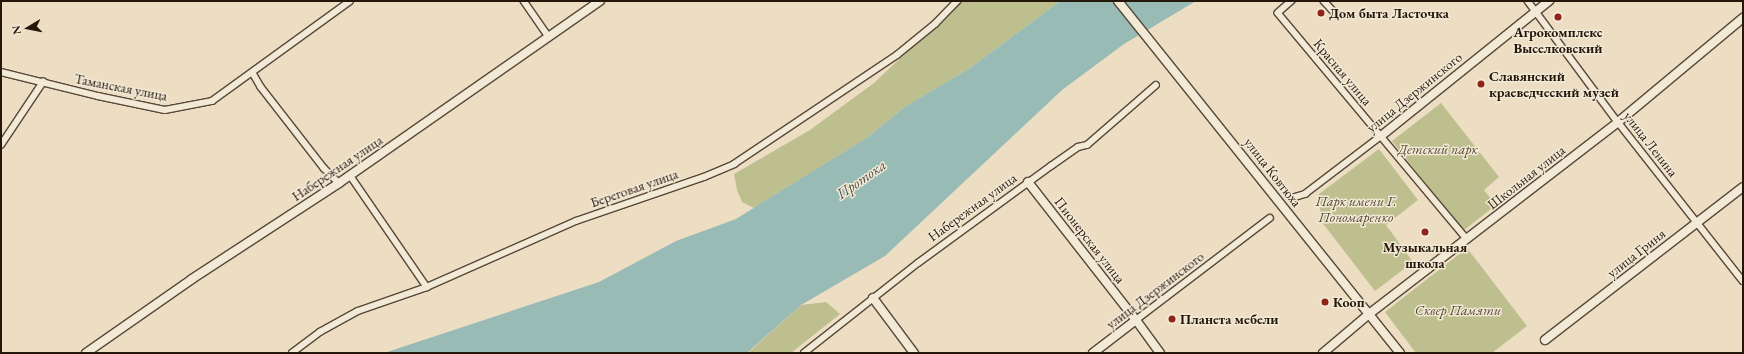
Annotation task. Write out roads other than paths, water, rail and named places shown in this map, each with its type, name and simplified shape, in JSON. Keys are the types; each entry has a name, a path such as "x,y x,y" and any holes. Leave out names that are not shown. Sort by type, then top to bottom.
{"street":[{"name":"Таманская улица","path":"1,72 98,96 165,110 212,101 253,73 350,1"},
{"path":"524,1 549,37"},
{"name":"Набережная улица","path":"86,353 192,279 339,183 600,1"},
{"name":"Береговая улица","path":"292,353 320,332 358,311 427,287 576,221 704,177 734,164 897,55 935,24 958,1"},
{"name":"улица Ковтюха","path":"1118,1 1247,159 1400,353"},
{"name":"Красная улица","path":"1292,1 1278,13 1467,239"},
{"path":"1324,1 1337,15"},
{"name":"улица Ленина","path":"1528,1 1618,122 1743,281"},
{"name":"улица Дзержинского","path":"1292,198 1304,194 1381,136 1549,1"},
{"name":"Школьная улица","path":"1323,353 1368,314 1618,122 1743,18"},
{"path":"253,73 261,87 324,168 339,183"},
{"path":"1,145 43,82"},
{"name":"Набережная улица","path":"804,353 918,263 1028,182 1078,147 1087,145 1156,85"},
{"path":"350,175 427,287"},
{"name":"Пионерская улица","path":"1028,182 1160,353"},
{"name":"улица Гриня","path":"1545,340 1697,221 1743,187"},
{"name":"улица Дзержинского","path":"1094,353 1270,218"},
{"path":"873,298 914,353"}],"water":[{"name":"Протока","path":"1060,1 1196,1 1124,44 1062,90 885,256 801,305 747,353 384,353 599,282 676,241 736,219 868,137 906,106 970,68"}],"place":[{"name":"Дом быта Ласточка","path":"1321,13"},
{"name":"Агрокомплекс Выселковский","path":"1558,17"},
{"name":"Славянский краеведческий музей","path":"1481,84"},
{"name":"Музыкальная школа","path":"1425,232"},
{"name":"Кооп","path":"1325,302"},
{"name":"Планета мебели","path":"1172,319"}],"park label":[{"name":"Детский парк","path":"1438,149"},
{"name":"Парк имени Г. Пономаренко","path":"1356,210"},
{"name":"Сквер Памяти","path":"1458,310"}]}
